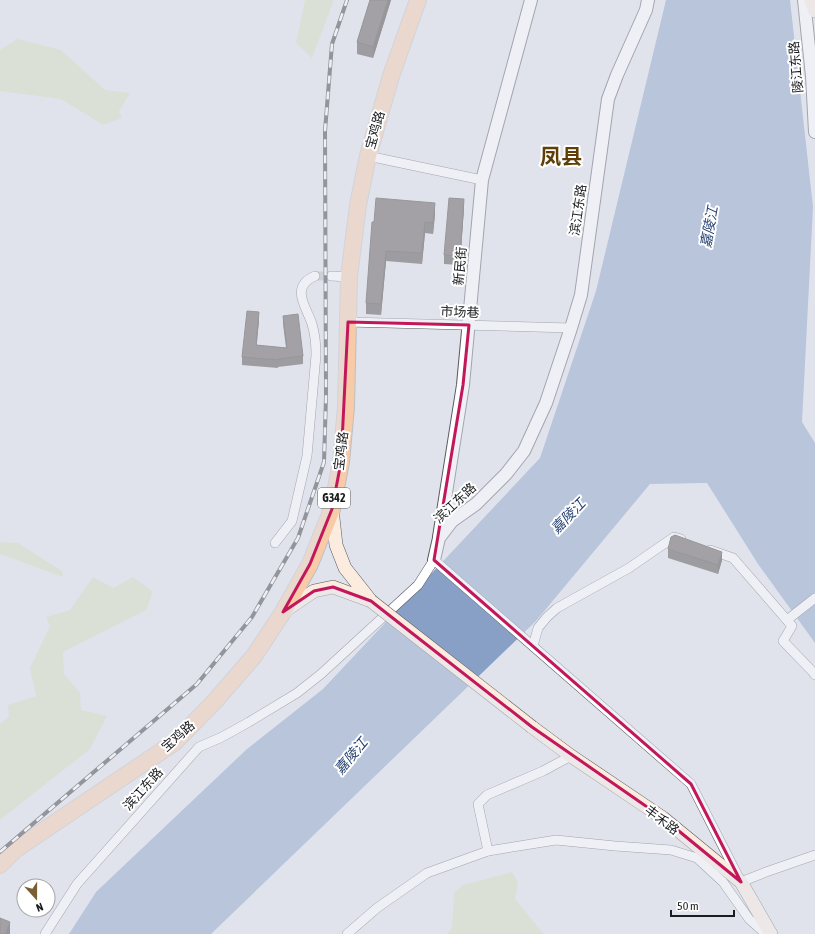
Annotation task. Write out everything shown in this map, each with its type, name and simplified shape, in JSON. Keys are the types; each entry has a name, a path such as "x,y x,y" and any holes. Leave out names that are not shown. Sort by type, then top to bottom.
{"highway":[{"name":"宝鸡路","path":"0,865 16,849 175,742 215,701 254,656 283,612 310,564 332,509 341,462 346,407 350,278 358,205 368,156 391,76 418,0"}],"main road":[{"path":"811,0 815,11"},
{"path":"332,509 336,545 345,568 371,601"},
{"path":"283,612 314,591 334,587 371,601"},
{"name":"丰禾路","path":"371,601 571,756 663,818 741,882 770,934"}],"street":[{"name":"新民街","path":"439,538 463,385 482,180 531,0"},
{"name":"滨江东路","path":"46,934 77,884 199,747 222,737 297,693 321,674 418,585 437,563 439,538 452,521 476,504 506,474 524,451 546,403 581,295 608,99 646,10 648,0"},
{"name":"陵江东路","path":"804,0 812,76 815,132"},
{"path":"368,156 482,180"},
{"path":"275,543 292,521 307,456 316,360 316,344 311,323 301,295 303,286 315,276"},
{"path":"331,276 350,278"},
{"name":"市场巷","path":"348,322 571,328"},
{"path":"530,643 538,628 557,608 629,568 674,537 689,542"},
{"path":"704,547 733,558 787,620 792,626 783,641 812,670 815,675"},
{"path":"437,563 691,784 741,882 815,855"},
{"path":"787,620 815,598"},
{"path":"488,851 478,804 487,795 544,771 571,756"},
{"path":"347,934 376,908 427,873 488,851 556,840 671,850 696,858 723,882 749,919 766,934"}],"highlighted area":[{"path":"348,322 469,325 463,385 434,560 691,784 741,882 663,818 532,727 371,601 333,587 314,591 283,612 310,564 332,509 341,462"}],"green space":[{"path":"305,0 334,0 312,58 296,43"},
{"path":"17,39 61,50 105,90 130,93 119,111 122,118 103,125 61,99 0,91 0,50"},
{"path":"0,542 18,543 62,571 63,577 0,554"},
{"path":"93,577 113,588 133,577 153,592 146,610 63,652 64,674 80,693 81,710 107,716 90,749 0,820 0,724 9,717 8,705 36,696 30,668 50,626 46,617 70,610"},
{"path":"512,872 518,882 515,899 544,934 447,934 452,927 454,893 463,885"}],"water":[{"name":"嘉陵江","path":"666,0 790,0 813,207 802,422 815,443 815,643 758,564 707,483 650,484 536,621 211,934 69,934 96,892 247,749 323,689 540,458 596,291"}],"building":[{"path":"370,0 388,0 373,47 357,42"},
{"path":"376,198 435,203 433,223 425,222 422,253 386,251 381,304 366,303 372,222 374,222"},
{"path":"449,198 464,199 460,256 444,255"},
{"path":"247,311 259,312 256,345 287,348 283,316 298,314 303,356 278,360 242,357"},
{"path":"675,535 722,552 718,565 668,549 671,537"},
{"path":"0,918 10,922 5,934 0,934"}],"tunnel":[{"path":"315,276 331,276"}],"railway":[{"path":"0,852 197,684 252,617 298,538 324,462 326,397 325,131 332,44 347,0"}],"district":[{"name":"凤县","path":"561,156"}]}
